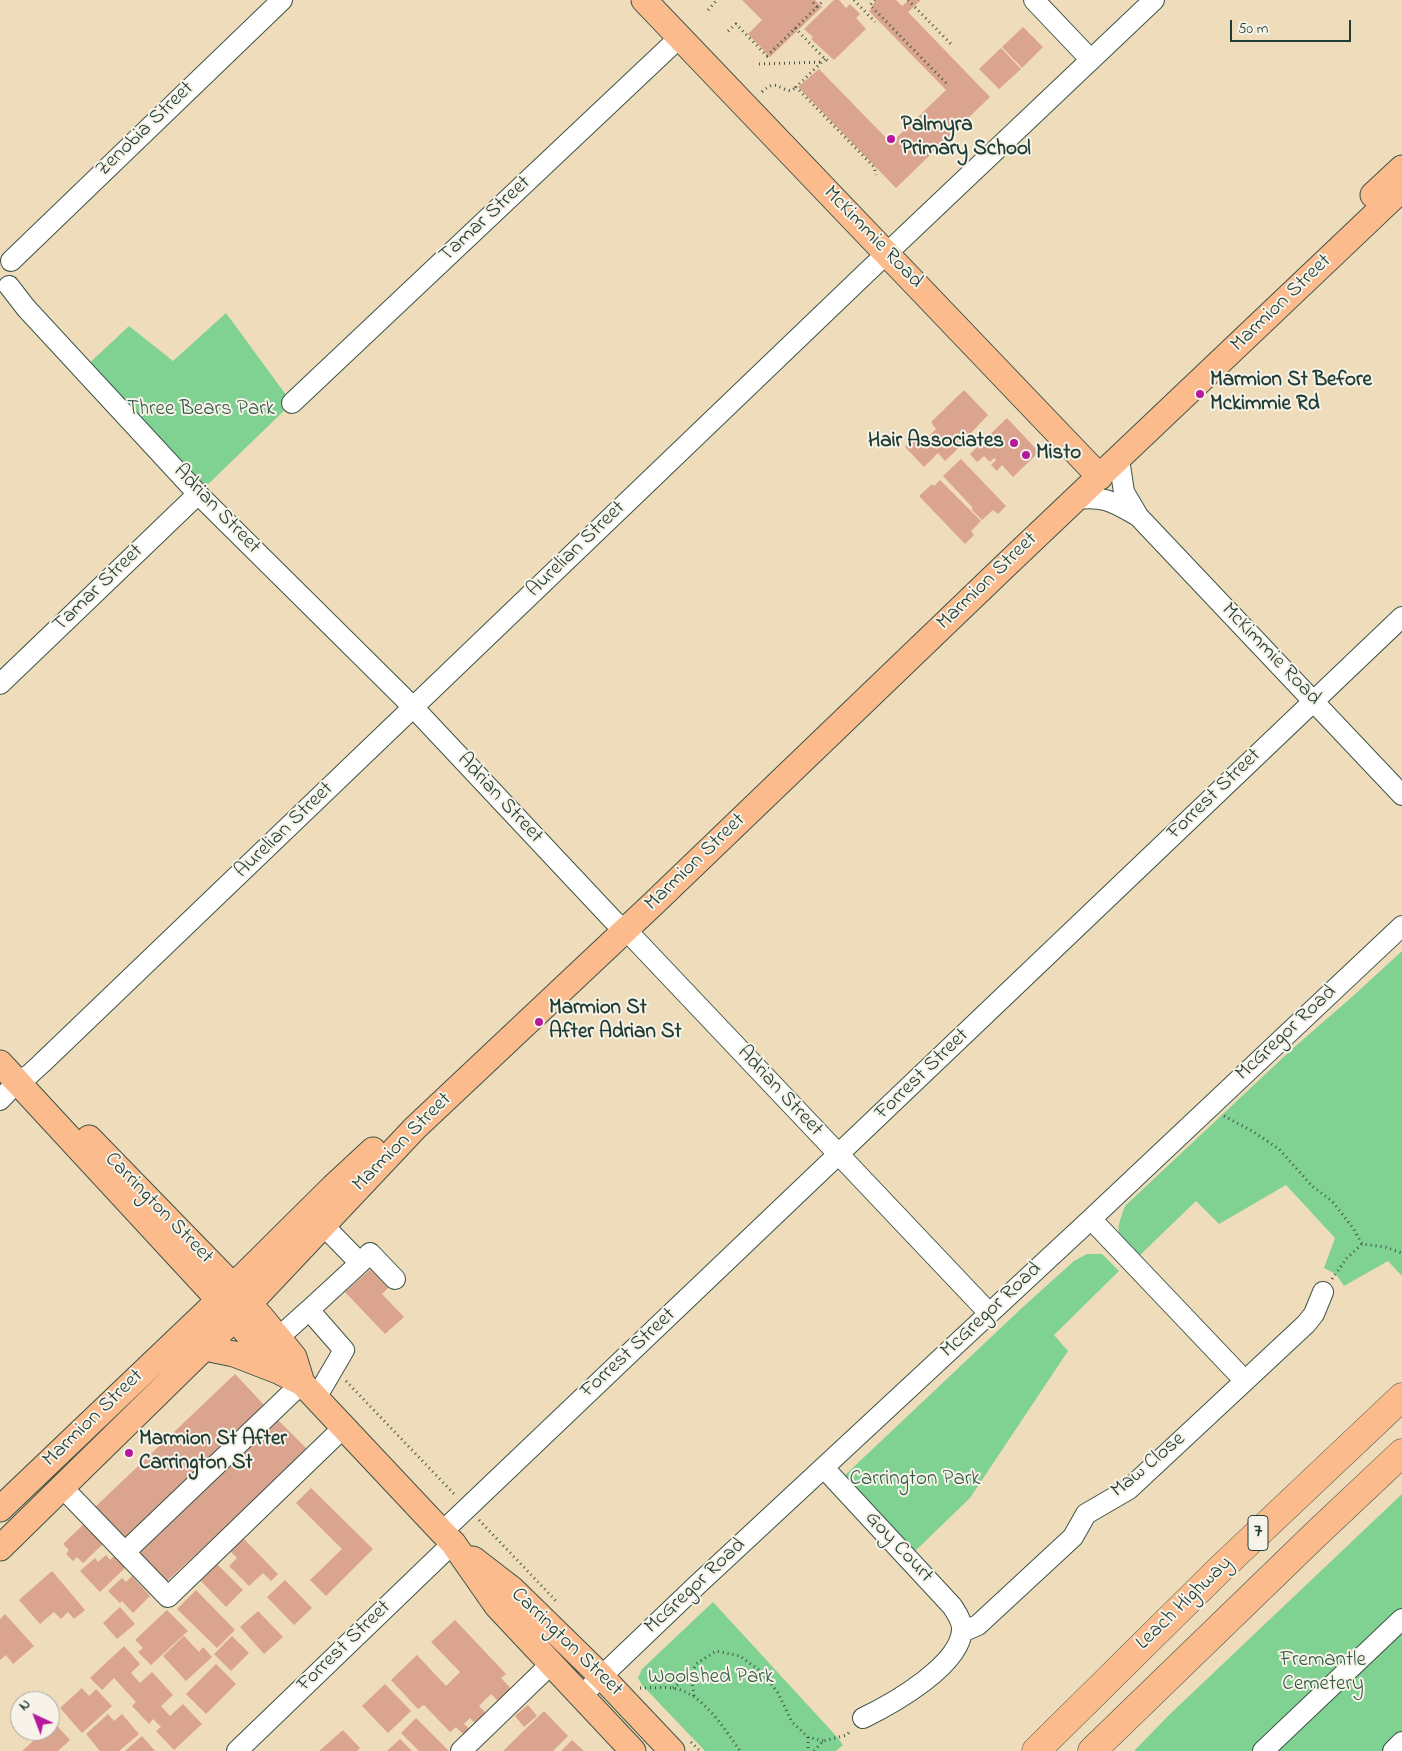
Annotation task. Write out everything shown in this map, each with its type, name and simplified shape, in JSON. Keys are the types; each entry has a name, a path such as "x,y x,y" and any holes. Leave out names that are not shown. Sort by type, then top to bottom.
{"highway":[{"name":"Leach Highway","path":"1036,1750 1219,1570 1402,1397"},
{"name":"Leach Highway","path":"1092,1751 1315,1535 1402,1454"}],"main road":[{"name":"McKimmie Road","path":"644,0 1095,472"},
{"name":"Marmion Street","path":"0,1509 323,1225 415,1128 619,925 1095,472 1402,168"},
{"name":"Marmion Street","path":"0,1548 205,1348 234,1302 333,1187 619,925 1076,499 1095,472 1119,459 1402,189"},
{"name":"Carrington Street","path":"0,1044 23,1078 234,1302 278,1338 294,1357 309,1390"},
{"name":"Carrington Street","path":"0,1063 23,1078"},
{"name":"Carrington Street","path":"234,1302 280,1372 309,1390 344,1427 447,1538 497,1606 633,1751"},
{"path":"205,1348 243,1357 280,1372"},
{"name":"Carrington Street","path":"447,1538 512,1589 609,1670 679,1744"}],"street":[{"name":"Zenobia Street","path":"5,258 282,0"},
{"path":"1034,0 1091,60"},
{"name":"Aurelian Street","path":"0,1100 177,935 413,707 1154,0"},
{"name":"Tamar Street","path":"292,403 680,37"},
{"path":"4,288 14,278 15,274 13,265 5,258"},
{"name":"Adrian Street","path":"4,288 26,308 198,494 413,707 989,1313"},
{"name":"McKimmie Road","path":"1119,459 1124,492 1138,516 1402,795"},
{"name":"Tamar Street","path":"0,684 198,494"},
{"name":"McKimmie Road","path":"1076,499 1096,498 1108,500 1138,516"},
{"name":"Forrest Street","path":"237,1751 447,1538 466,1509 1402,617"},
{"name":"McGregor Road","path":"581,1696 696,1586 1091,1219 1402,926"},
{"path":"1091,1219 1245,1381"},
{"path":"323,1225 360,1263"},
{"path":"278,1338 370,1253 395,1279"},
{"name":"Maw Close","path":"962,1632 978,1625 1072,1537 1086,1514 1129,1489 1306,1324 1314,1314 1323,1292"},
{"path":"125,1552 334,1368 344,1350 309,1310"},
{"path":"62,1487 168,1597 344,1427"},
{"name":"Goy Court","path":"824,1468 952,1606 962,1625 962,1632"},
{"path":"1263,1751 1402,1619"},
{"path":"863,1718 887,1707 905,1695 943,1664 957,1648 962,1632"},
{"path":"461,1751 552,1663"},
{"path":"1393,1751 1402,1742"}],"path":[{"path":"811,0 818,7"},
{"path":"728,31 736,24 766,56 824,0"},
{"path":"854,0 875,22"},
{"path":"866,8 875,0"},
{"path":"908,0 951,44"},
{"path":"912,4 916,0"},
{"path":"708,10 715,1"},
{"path":"870,5 948,85"},
{"path":"795,28 825,61"},
{"path":"759,64 825,61"},
{"path":"762,92 771,85 777,84 791,91 825,61"},
{"path":"796,87 874,167 876,175"},
{"path":"1210,1106 1228,1119 1252,1131 1279,1149 1312,1186 1332,1201 1353,1228 1362,1244"},
{"path":"1362,1244 1386,1247 1402,1253"},
{"path":"1323,1292 1347,1258 1362,1244"},
{"path":"334,1368 562,1608"},
{"path":"673,1688 691,1675 696,1664 716,1651 740,1656 763,1674 778,1693 792,1722 808,1737 823,1741 847,1735 863,1718"},
{"path":"609,1670 640,1688 646,1695"},
{"path":"691,1675 694,1696"},
{"path":"640,1688 673,1688 694,1696 720,1722 740,1751"},
{"path":"808,1737 808,1751"},
{"path":"814,1751 823,1741"},
{"path":"679,1744 700,1751"}],"green space":[{"name":"Three Bears Park","path":"226,313 292,403 198,494 82,370 129,326 173,361"},
{"path":"1402,951 1402,1276 1388,1261 1344,1286 1336,1274 1324,1268 1335,1238 1286,1185 1219,1224 1196,1201 1137,1258 1121,1240 1119,1235 1119,1223 1125,1206 1290,1051"},
{"name":"Carrington Park","path":"1087,1254 1102,1254 1119,1271 1054,1335 1068,1351 970,1498 912,1554 842,1478 1024,1306 1074,1261"},
{"name":"Fremantle Cemetery","path":"1402,1494 1402,1751 1134,1751 1169,1715"},
{"name":"Woolshed Park","path":"713,1602 843,1745 836,1751 705,1751 642,1685 638,1678 642,1669"}],"building":[{"path":"742,0 815,0 822,7 770,57 748,34 762,20"},
{"path":"834,0 839,0 846,8 850,4 860,14 856,18 866,29 834,60 811,39 813,37 804,29"},
{"path":"877,0 896,0 902,6 909,0 921,0 908,12 990,97 896,188 798,87 819,69 891,143 946,90 869,11"},
{"path":"1023,27 1043,47 1022,68 1002,47"},
{"path":"1001,48 1021,69 999,89 979,69"},
{"path":"964,390 988,415 969,435 970,437 945,461 938,453 924,467 905,447 919,433 925,440 936,429 931,422"},
{"path":"1007,418 1039,452 1013,477 1002,465 997,471 991,465 996,460 994,458 990,462 984,456 977,462 970,454"},
{"path":"961,459 1006,506 998,514 993,510 982,520 943,476"},
{"path":"940,480 981,521 971,531 974,535 965,544 919,496 932,484 934,486"},
{"path":"372,1268 389,1287 382,1294 404,1317 385,1334 345,1292"},
{"path":"235,1374 266,1407 124,1542 93,1509"},
{"path":"278,1420 308,1450 165,1583 138,1554"},
{"path":"311,1488 373,1549 326,1596 310,1580 342,1549 296,1503"},
{"path":"85,1523 104,1543 83,1563 77,1557 73,1561 66,1554 69,1550 63,1544"},
{"path":"243,1538 278,1574 271,1581 263,1573 249,1586 229,1566 237,1558 230,1551"},
{"path":"116,1554 127,1566 100,1592 80,1571 95,1558 98,1562 106,1555 110,1560"},
{"path":"217,1564 243,1590 226,1607 200,1580"},
{"path":"52,1571 85,1610 74,1619 68,1612 61,1619 54,1612 40,1624 19,1600"},
{"path":"132,1576 150,1596 133,1613 122,1601 120,1603 108,1591 122,1578 126,1582"},
{"path":"285,1580 312,1608 294,1625 267,1597"},
{"path":"196,1590 235,1630 217,1648 177,1609"},
{"path":"120,1607 135,1624 117,1639 103,1623"},
{"path":"167,1610 188,1631 151,1665 138,1652 143,1648 135,1640"},
{"path":"258,1611 283,1637 264,1654 240,1627"},
{"path":"5,1614 34,1646 13,1664 6,1655 0,1660 0,1619"},
{"path":"455,1620 506,1674 501,1678 516,1694 503,1706 491,1694 479,1706 490,1717 479,1727 470,1718 464,1724 474,1733 468,1739 456,1727 450,1732 424,1705 418,1709 391,1680 417,1655 446,1686 460,1672 431,1642"},
{"path":"184,1636 199,1652 203,1647 212,1657 186,1681 163,1656"},
{"path":"232,1636 249,1653 231,1671 214,1654"},
{"path":"124,1646 140,1664 131,1673 140,1683 152,1672 173,1695 161,1706 170,1716 183,1704 202,1724 174,1750 156,1731 161,1727 153,1719 149,1724 132,1706 136,1702 114,1678 102,1690 90,1678"},
{"path":"216,1664 236,1684 206,1714 186,1694"},
{"path":"385,1684 411,1711 388,1733 362,1706"},
{"path":"82,1688 89,1696 96,1689 112,1706 82,1733 60,1708"},
{"path":"528,1705 537,1716 524,1727 515,1716"},
{"path":"544,1711 568,1736 553,1751 503,1751"},
{"path":"108,1714 114,1721 122,1714 139,1734 119,1751 100,1751 86,1734"},
{"path":"416,1718 449,1751 419,1751 401,1733"},
{"path":"60,1729 70,1740 58,1751 22,1751 33,1741 60,1741"},
{"path":"343,1730 360,1748 357,1751 319,1751"},
{"path":"142,1736 155,1751 125,1751"},
{"path":"400,1739 412,1751 387,1751"},
{"path":"572,1740 584,1751 561,1751"}],"place":[{"name":"Palmyra Primary School","path":"891,139"},
{"name":"Marmion St Before Mckimmie Rd","path":"1200,394"},
{"name":"Hair Associates","path":"1014,443"},
{"name":"Misto","path":"1026,455"},
{"name":"Marmion St After Adrian St","path":"539,1022"},
{"name":"Marmion St After Carrington St","path":"129,1453"}]}
